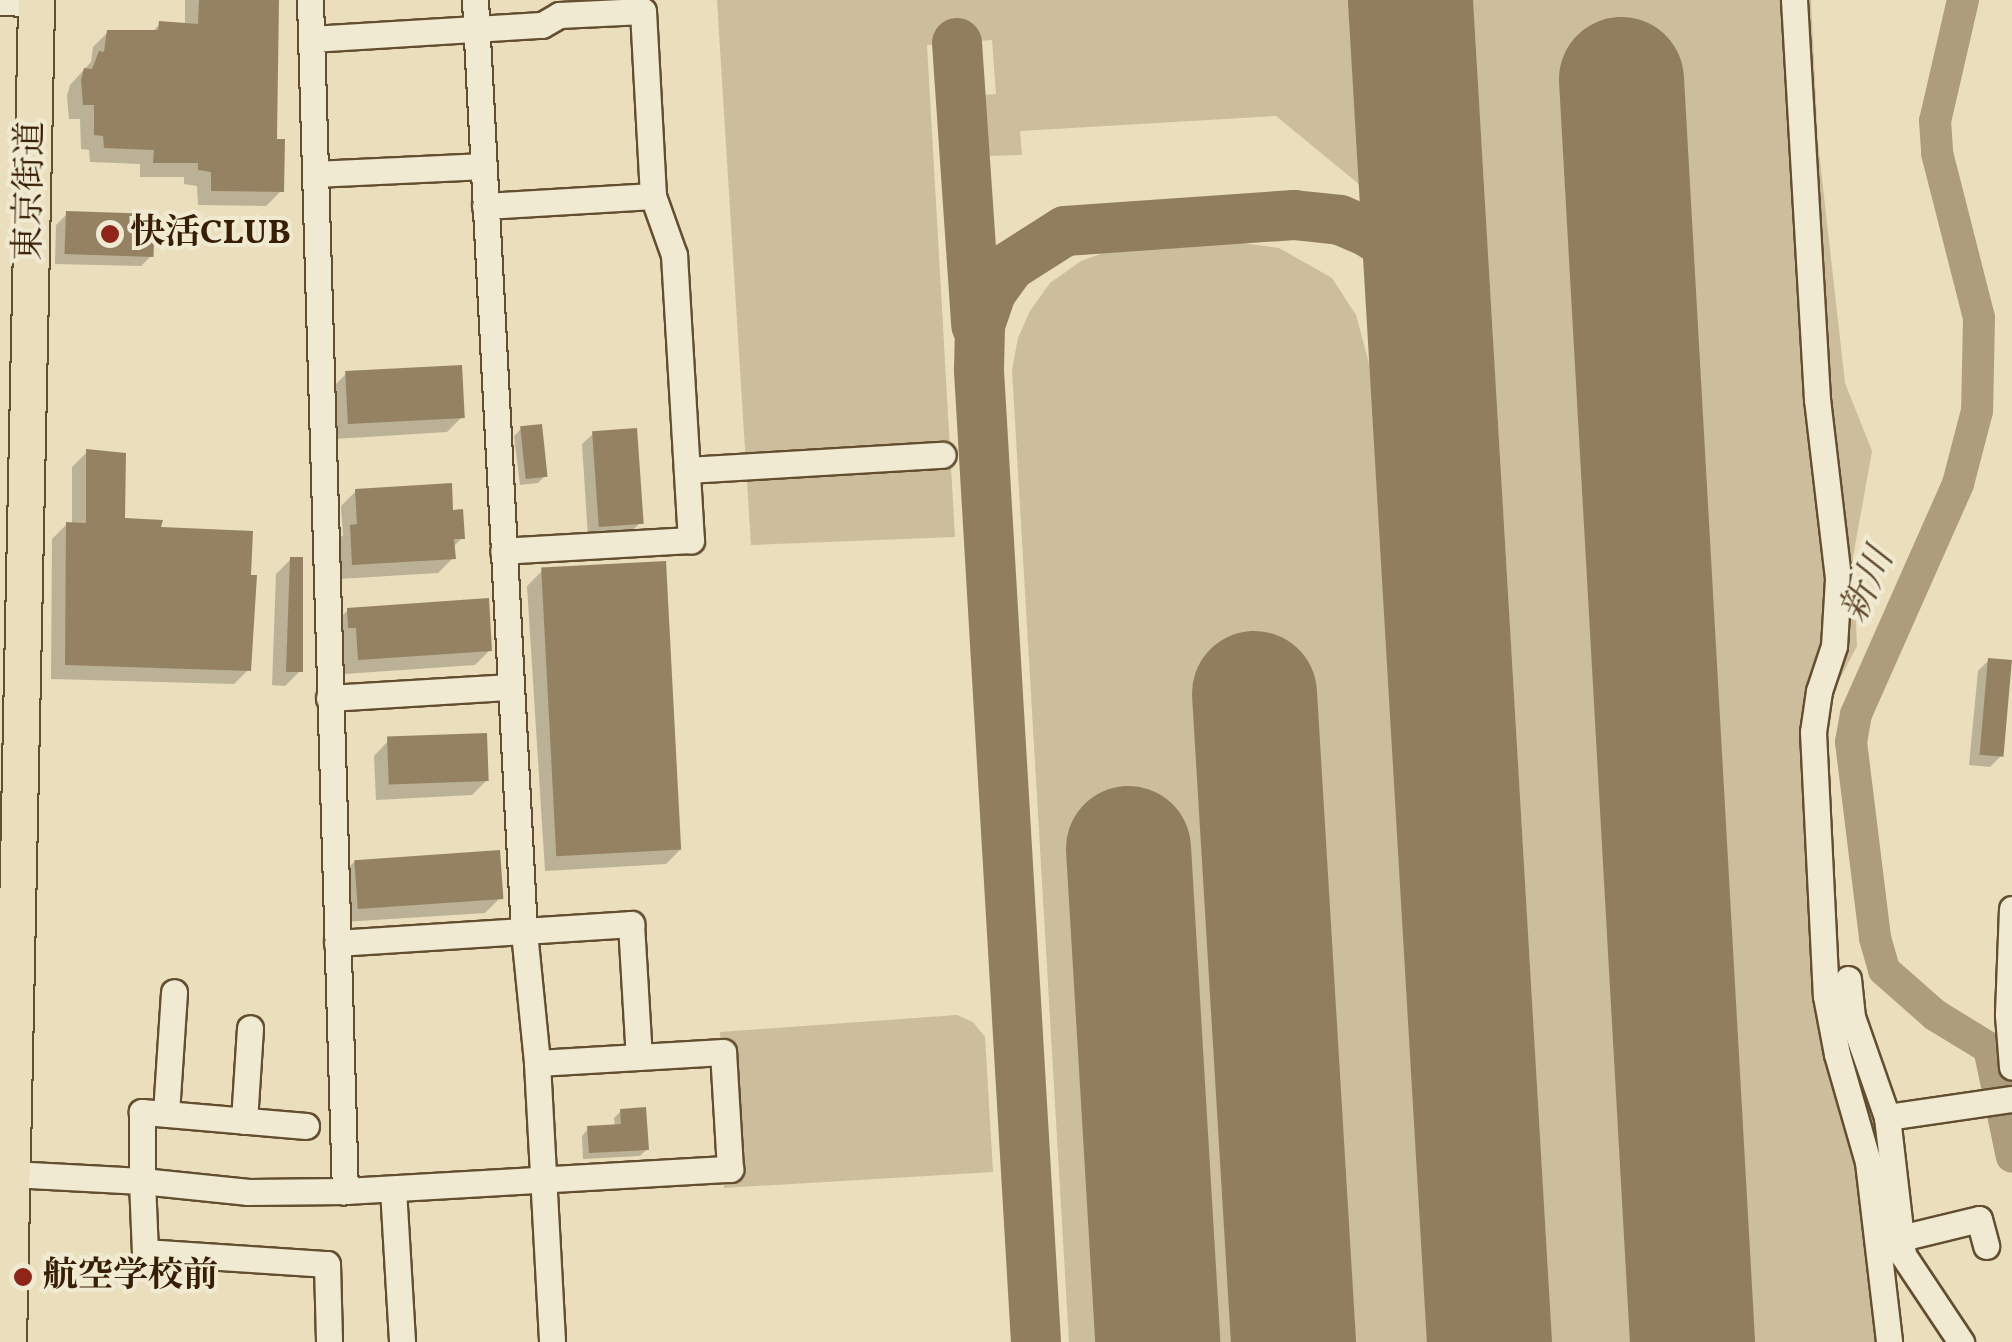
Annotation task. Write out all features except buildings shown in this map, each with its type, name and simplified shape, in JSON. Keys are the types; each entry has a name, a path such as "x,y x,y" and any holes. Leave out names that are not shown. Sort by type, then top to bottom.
{"highway":[{"name":"東京街道","path":"8,1342 15,2"}],"street":[{"path":"310,0 345,1191"},
{"path":"475,0 524,932 537,1063 552,1342"},
{"path":"1794,0 1817,398 1838,579 1834,646 1819,691 1814,732 1826,996 1868,1162 1889,1342"},
{"path":"311,39 542,25 559,15 643,10 653,196 674,255 691,540 503,551"},
{"path":"316,174 483,166"},
{"path":"485,206 653,196"},
{"path":"687,470 943,455"},
{"path":"329,698 510,687"},
{"path":"2012,909 2012,1067"},
{"path":"337,942 630,924 639,1057"},
{"path":"1848,979 1852,1017 1888,1117 1902,1255 1961,1342"},
{"path":"166,1114 174,992"},
{"path":"244,1120 250,1028"},
{"path":"6,1177 142,1181 248,1192 345,1191 730,1169 723,1052 537,1063"},
{"path":"1888,1117 2012,1099"},
{"path":"306,1126 142,1112 146,1252 327,1264 329,1342"},
{"path":"393,1189 402,1342"},
{"path":"1901,1238 1978,1219 1986,1246"}],"shaded area":[{"path":"717,0 1349,0 1360,185 1276,116 1020,131 1022,155 989,156 984,95 996,94 992,40 927,45 955,537 751,545"},
{"path":"1473,0 1811,0 1818,143 1845,383 1872,451 1853,557 1857,646 1830,698 1824,726 1840,1013 1880,1143 1901,1342 1552,1342"},
{"path":"1235,242 1279,248 1332,278 1356,315 1371,371 1428,1342 1069,1342 1012,370 1018,338 1030,311 1050,283 1081,261 1114,249"},
{"path":"957,1015 973,1022 985,1037 993,1172 724,1188 720,1032"}],"waterway":[{"name":"新川","path":"1963,0 1935,121 1937,153 1979,318 1977,411 1958,484 1856,714 1851,742 1875,938 1884,970 1935,1015 1989,1048 2012,1157"}],"taxiway":[{"path":"957,43 976,325"},
{"path":"1036,1342 979,370 980,325 992,291 1010,266 1065,231 1294,215 1340,220 1368,232 1402,254 1427,283"}],"runway":[{"path":"1410,0 1489,1342"},
{"path":"1621,79 1692,1342"},
{"path":"1254,693 1293,1342"},
{"path":"1128,848 1157,1342"}],"place":[{"name":"快活CLUB","path":"110,234"},
{"name":"航空学校前","path":"23,1277"}]}
